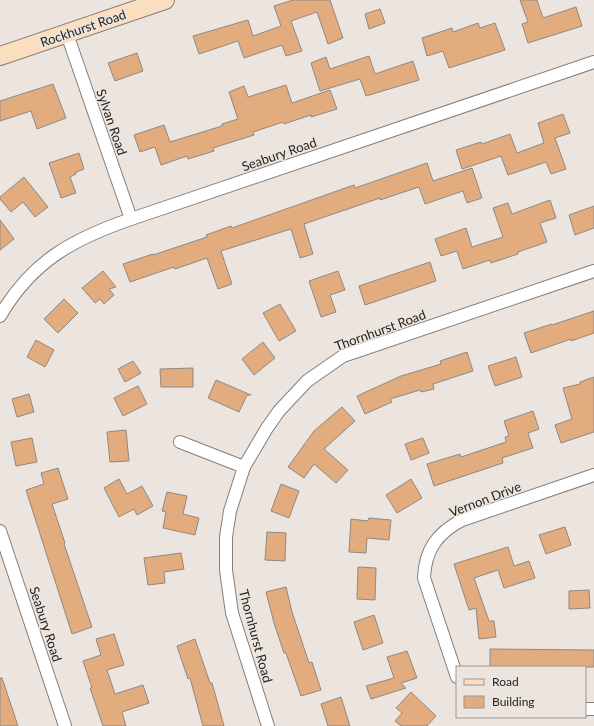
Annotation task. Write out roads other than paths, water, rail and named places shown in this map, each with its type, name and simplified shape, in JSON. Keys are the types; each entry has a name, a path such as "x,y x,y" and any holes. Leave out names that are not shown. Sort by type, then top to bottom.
{"street":[{"name":"Rockhurst Road","path":"0,56 165,0"},
{"name":"Sylvan Road","path":"67,34 131,219"},
{"name":"Seabury Road","path":"0,316 20,287 32,274 59,251 92,234 131,219 594,62"},
{"name":"Thornhurst Road","path":"268,726 232,613 226,570 226,537 230,511 244,467 267,428 292,396 307,381 343,356 594,271"},
{"path":"180,442 244,467"},
{"name":"Vernon Drive","path":"456,674 424,578 424,567 432,545 445,530 462,520 594,475"},
{"name":"Seabury Road","path":"0,531 65,726"}]}
